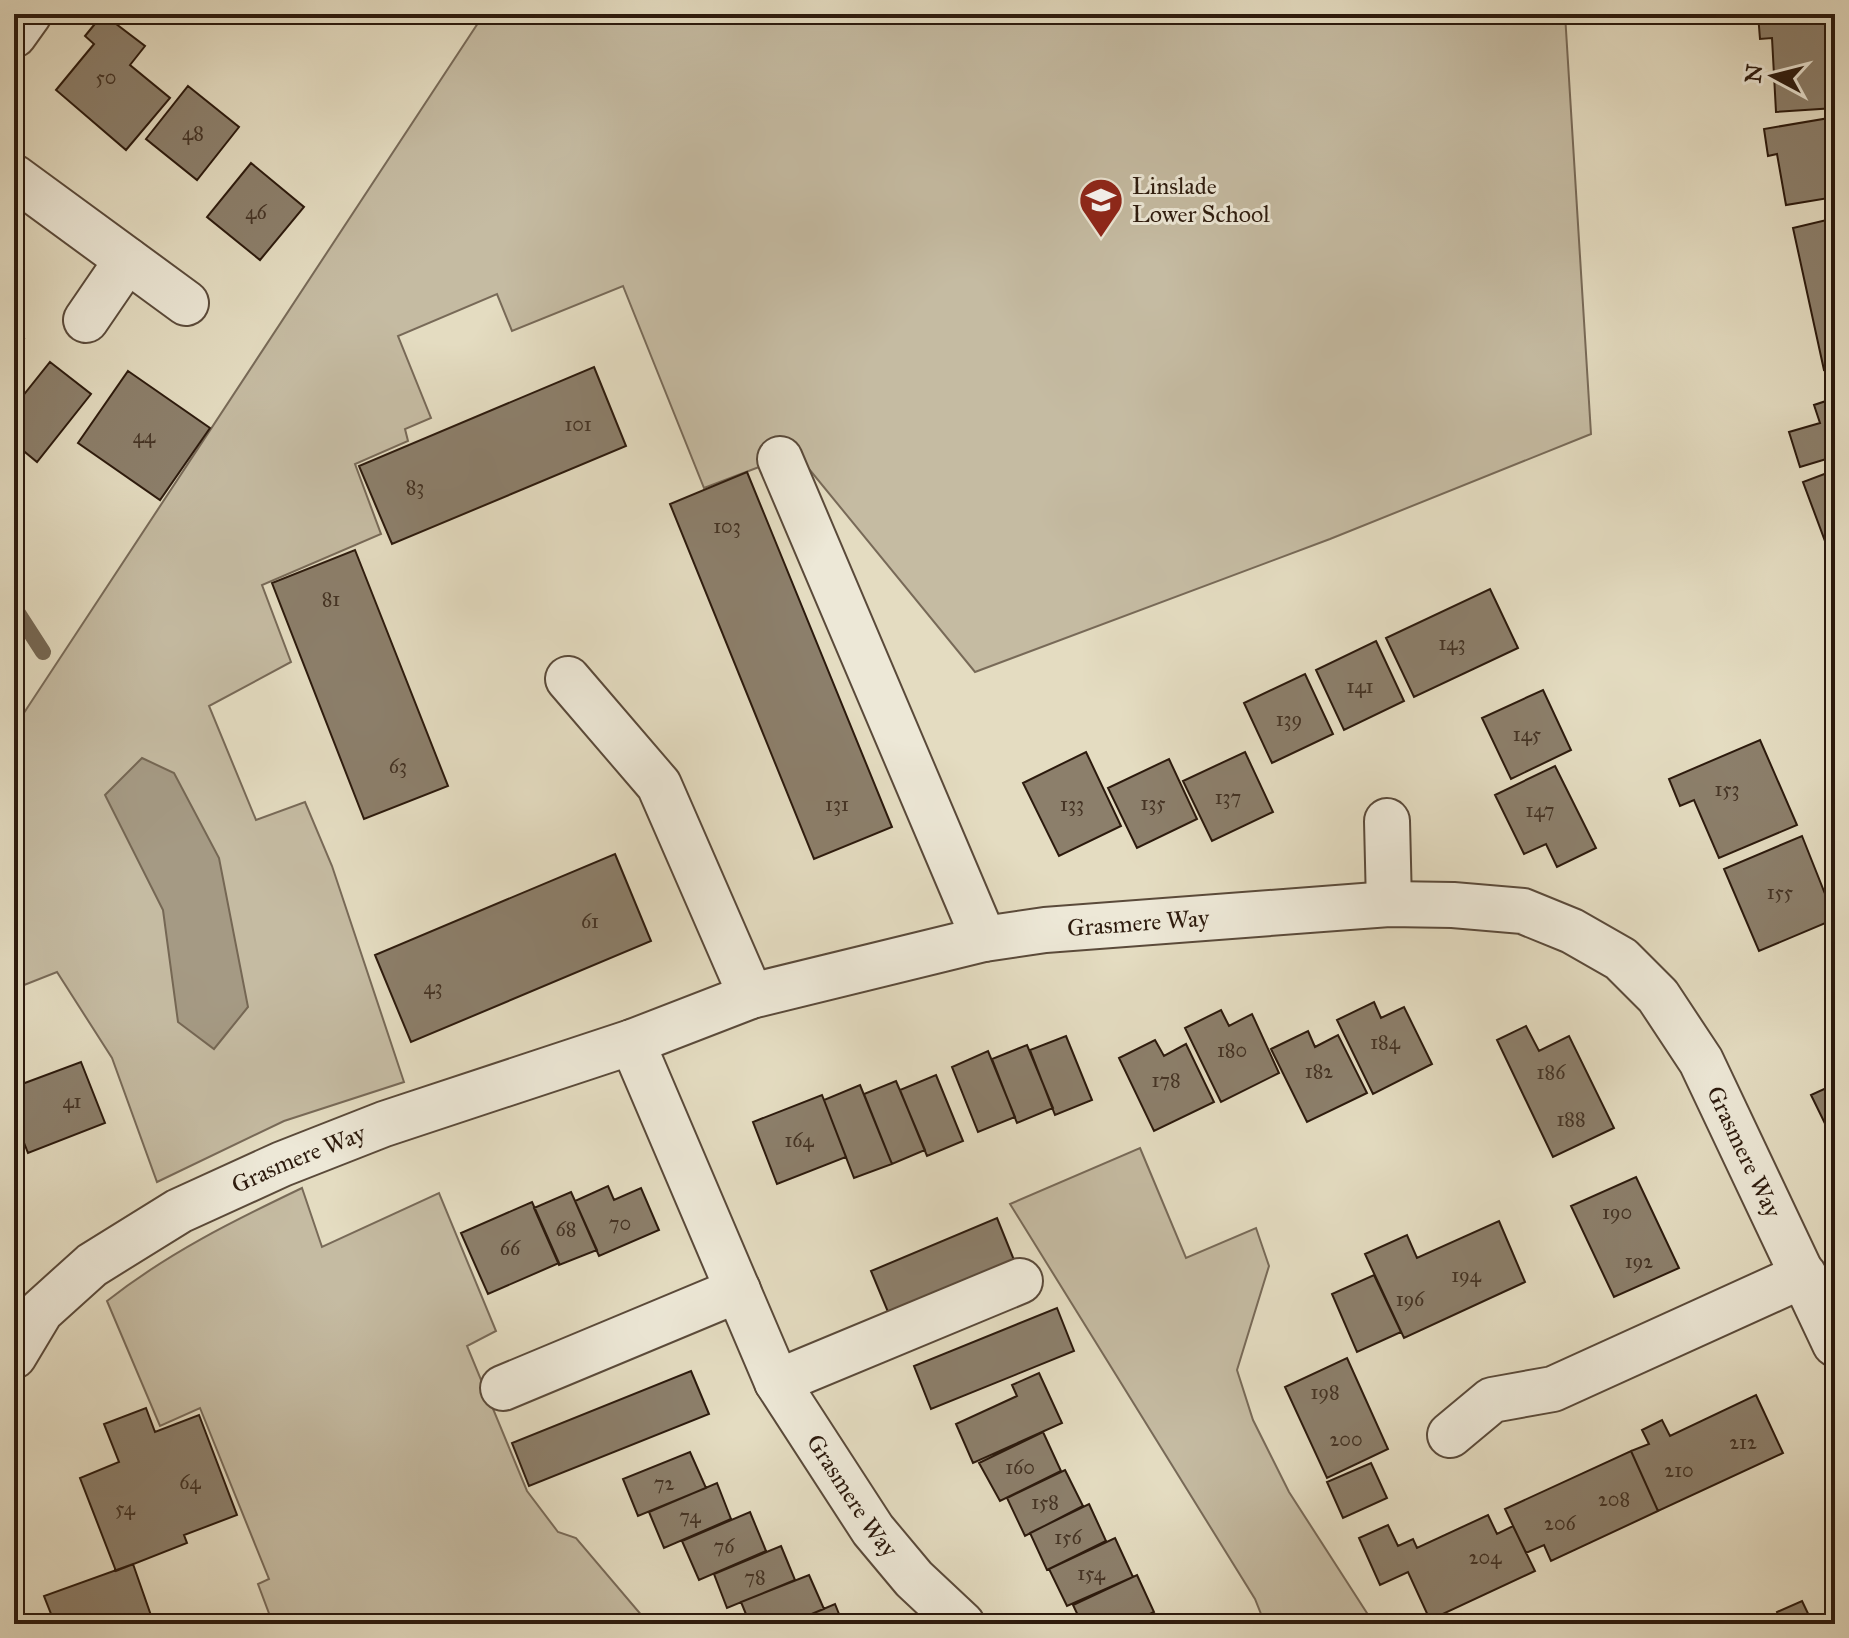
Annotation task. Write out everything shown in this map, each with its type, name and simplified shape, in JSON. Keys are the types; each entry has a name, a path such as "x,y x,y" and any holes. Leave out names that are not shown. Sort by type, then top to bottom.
{"street":[{"path":"14,35 29,14"},
{"path":"14,177 186,303"},
{"path":"86,320 127,260"},
{"path":"780,459 984,939"},
{"path":"568,679 659,785 751,996"},
{"path":"1387,821 1389,904"},
{"name":"Grasmere Way","path":"14,1356 41,1311 92,1265 179,1211 282,1164 384,1124 632,1042 751,996 984,939 1045,930 1389,904 1523,911 1572,931 1621,959 1658,996 1701,1061 1835,1344"},
{"name":"Grasmere Way","path":"632,1042 777,1382 873,1530 914,1579 962,1624"},
{"path":"1450,1435 1492,1400 1553,1389 1804,1275"},
{"path":"777,1382 1020,1281"},
{"path":"503,1388 738,1290"}],"shaded area":[{"name":"Linslade Lower School","path":"484,14 1565,14 1591,434 1330,539 975,672 796,453 704,488 623,286 512,331 497,294 398,336 431,418 405,429 408,441 355,464 381,534 262,585 291,662 209,706 256,820 305,802 332,866 404,1082 284,1121 157,1182 112,1058 57,972 14,989 14,728"},
{"path":"142,758 174,773 219,858 248,1007 214,1049 178,1022 163,910 105,795"},
{"path":"1140,1148 1186,1258 1256,1228 1269,1266 1237,1370 1253,1420 1289,1492 1374,1624 1265,1624 1255,1599 1010,1204"},
{"path":"302,1188 322,1247 439,1193 496,1331 467,1346 527,1491 558,1532 576,1538 649,1624 273,1624 258,1584 269,1579 200,1408 160,1426 107,1301 177,1253"}],"building":[{"path":"103,14 145,46 130,65 170,98 126,150 56,90 94,44 85,36"},
{"path":"1758,14 1835,14 1835,108 1776,112 1772,38 1760,39"},
{"path":"188,86 239,127 197,180 146,139"},
{"path":"1835,117 1835,197 1786,205 1777,154 1768,156 1764,129"},
{"path":"251,163 304,207 260,260 207,217"},
{"path":"1835,218 1835,368 1824,370 1793,228"},
{"path":"14,331 24,339 14,352"},
{"path":"50,362 91,394 37,462 14,443 14,407"},
{"path":"594,367 626,446 392,544 359,466"},
{"path":"128,371 210,428 160,500 78,443"},
{"path":"1835,398 1835,461 1833,457 1800,467 1789,432 1820,423 1814,405"},
{"path":"1835,470 1835,568 1803,482"},
{"path":"747,472 892,827 814,859 670,504"},
{"path":"355,550 448,786 364,819 272,583"},
{"path":"1490,589 1518,648 1414,697 1386,638"},
{"path":"1376,641 1404,701 1344,730 1316,670"},
{"path":"1305,674 1333,734 1272,763 1244,703"},
{"path":"1543,690 1571,750 1511,779 1482,718"},
{"path":"1760,740 1797,825 1719,858 1694,800 1680,806 1669,779"},
{"path":"1086,752 1121,826 1059,856 1023,783"},
{"path":"1245,752 1273,812 1212,841 1183,781"},
{"path":"1169,759 1197,819 1137,848 1108,788"},
{"path":"1555,766 1596,848 1557,867 1546,844 1524,854 1495,795"},
{"path":"1802,836 1835,919 1759,951 1724,869"},
{"path":"615,854 651,941 411,1042 375,955"},
{"path":"1374,1002 1381,1018 1404,1007 1432,1064 1373,1094 1337,1020"},
{"path":"1221,1010 1229,1026 1252,1014 1279,1073 1221,1102 1185,1028"},
{"path":"1526,1026 1539,1051 1569,1036 1614,1128 1553,1157 1497,1040"},
{"path":"1308,1031 1315,1047 1338,1035 1367,1093 1307,1122 1271,1049"},
{"path":"1066,1036 1092,1100 1055,1115 1030,1050"},
{"path":"1155,1040 1164,1056 1186,1044 1214,1102 1154,1131 1119,1058"},
{"path":"1027,1045 1053,1108 1017,1123 992,1059"},
{"path":"988,1051 1015,1117 978,1132 952,1067"},
{"path":"81,1062 105,1123 28,1153 14,1117 14,1087"},
{"path":"936,1075 963,1141 927,1156 900,1090"},
{"path":"896,1081 925,1150 892,1164 864,1094"},
{"path":"1835,1084 1835,1144 1811,1095"},
{"path":"860,1085 892,1164 854,1178 824,1100"},
{"path":"822,1095 846,1157 777,1184 753,1122"},
{"path":"1636,1177 1679,1268 1614,1297 1571,1206"},
{"path":"608,1186 614,1200 641,1188 659,1230 599,1256 575,1201"},
{"path":"571,1192 597,1250 559,1265 534,1208"},
{"path":"532,1202 559,1263 488,1294 461,1233"},
{"path":"997,1218 1014,1260 888,1312 871,1271"},
{"path":"1499,1221 1525,1282 1404,1338 1365,1254 1407,1235 1417,1258"},
{"path":"1374,1275 1401,1332 1357,1352 1332,1294"},
{"path":"1057,1308 1074,1351 931,1409 914,1366"},
{"path":"1347,1358 1388,1449 1327,1478 1285,1387"},
{"path":"691,1371 709,1414 529,1486 512,1443"},
{"path":"1039,1373 1062,1423 973,1463 956,1424 1017,1396 1012,1385"},
{"path":"1756,1395 1783,1453 1658,1511 1631,1451 1649,1444 1642,1430 1662,1420 1670,1436"},
{"path":"146,1408 155,1432 199,1415 237,1515 184,1535 187,1543 116,1571 80,1478 119,1462 104,1424"},
{"path":"1043,1432 1061,1471 1000,1501 979,1463"},
{"path":"1631,1451 1658,1511 1551,1561 1544,1545 1526,1553 1505,1509"},
{"path":"690,1452 706,1488 638,1516 623,1479"},
{"path":"1371,1463 1387,1498 1343,1518 1327,1482"},
{"path":"1065,1470 1083,1506 1025,1536 1007,1498"},
{"path":"717,1483 731,1519 664,1548 649,1512"},
{"path":"1089,1504 1106,1541 1047,1570 1030,1533"},
{"path":"750,1512 766,1551 699,1580 682,1541"},
{"path":"1488,1515 1497,1534 1513,1526 1535,1571 1430,1620 1408,1572 1380,1585 1359,1538 1388,1525 1398,1546 1413,1539 1417,1548"},
{"path":"1115,1538 1133,1577 1067,1606 1049,1569"},
{"path":"781,1546 795,1580 727,1608 714,1574"},
{"path":"133,1564 154,1624 55,1624 44,1596"},
{"path":"809,1575 824,1609 787,1624 750,1624 741,1602"},
{"path":"1137,1575 1154,1612 1129,1624 1082,1624 1073,1605"},
{"path":"1802,1601 1813,1624 1782,1624 1777,1612"},
{"path":"835,1604 843,1624 788,1624"}],"waterway":[{"path":"14,607 43,652"}],"place":[{"name":"Linslade Lower School","path":"1101,239"}]}
